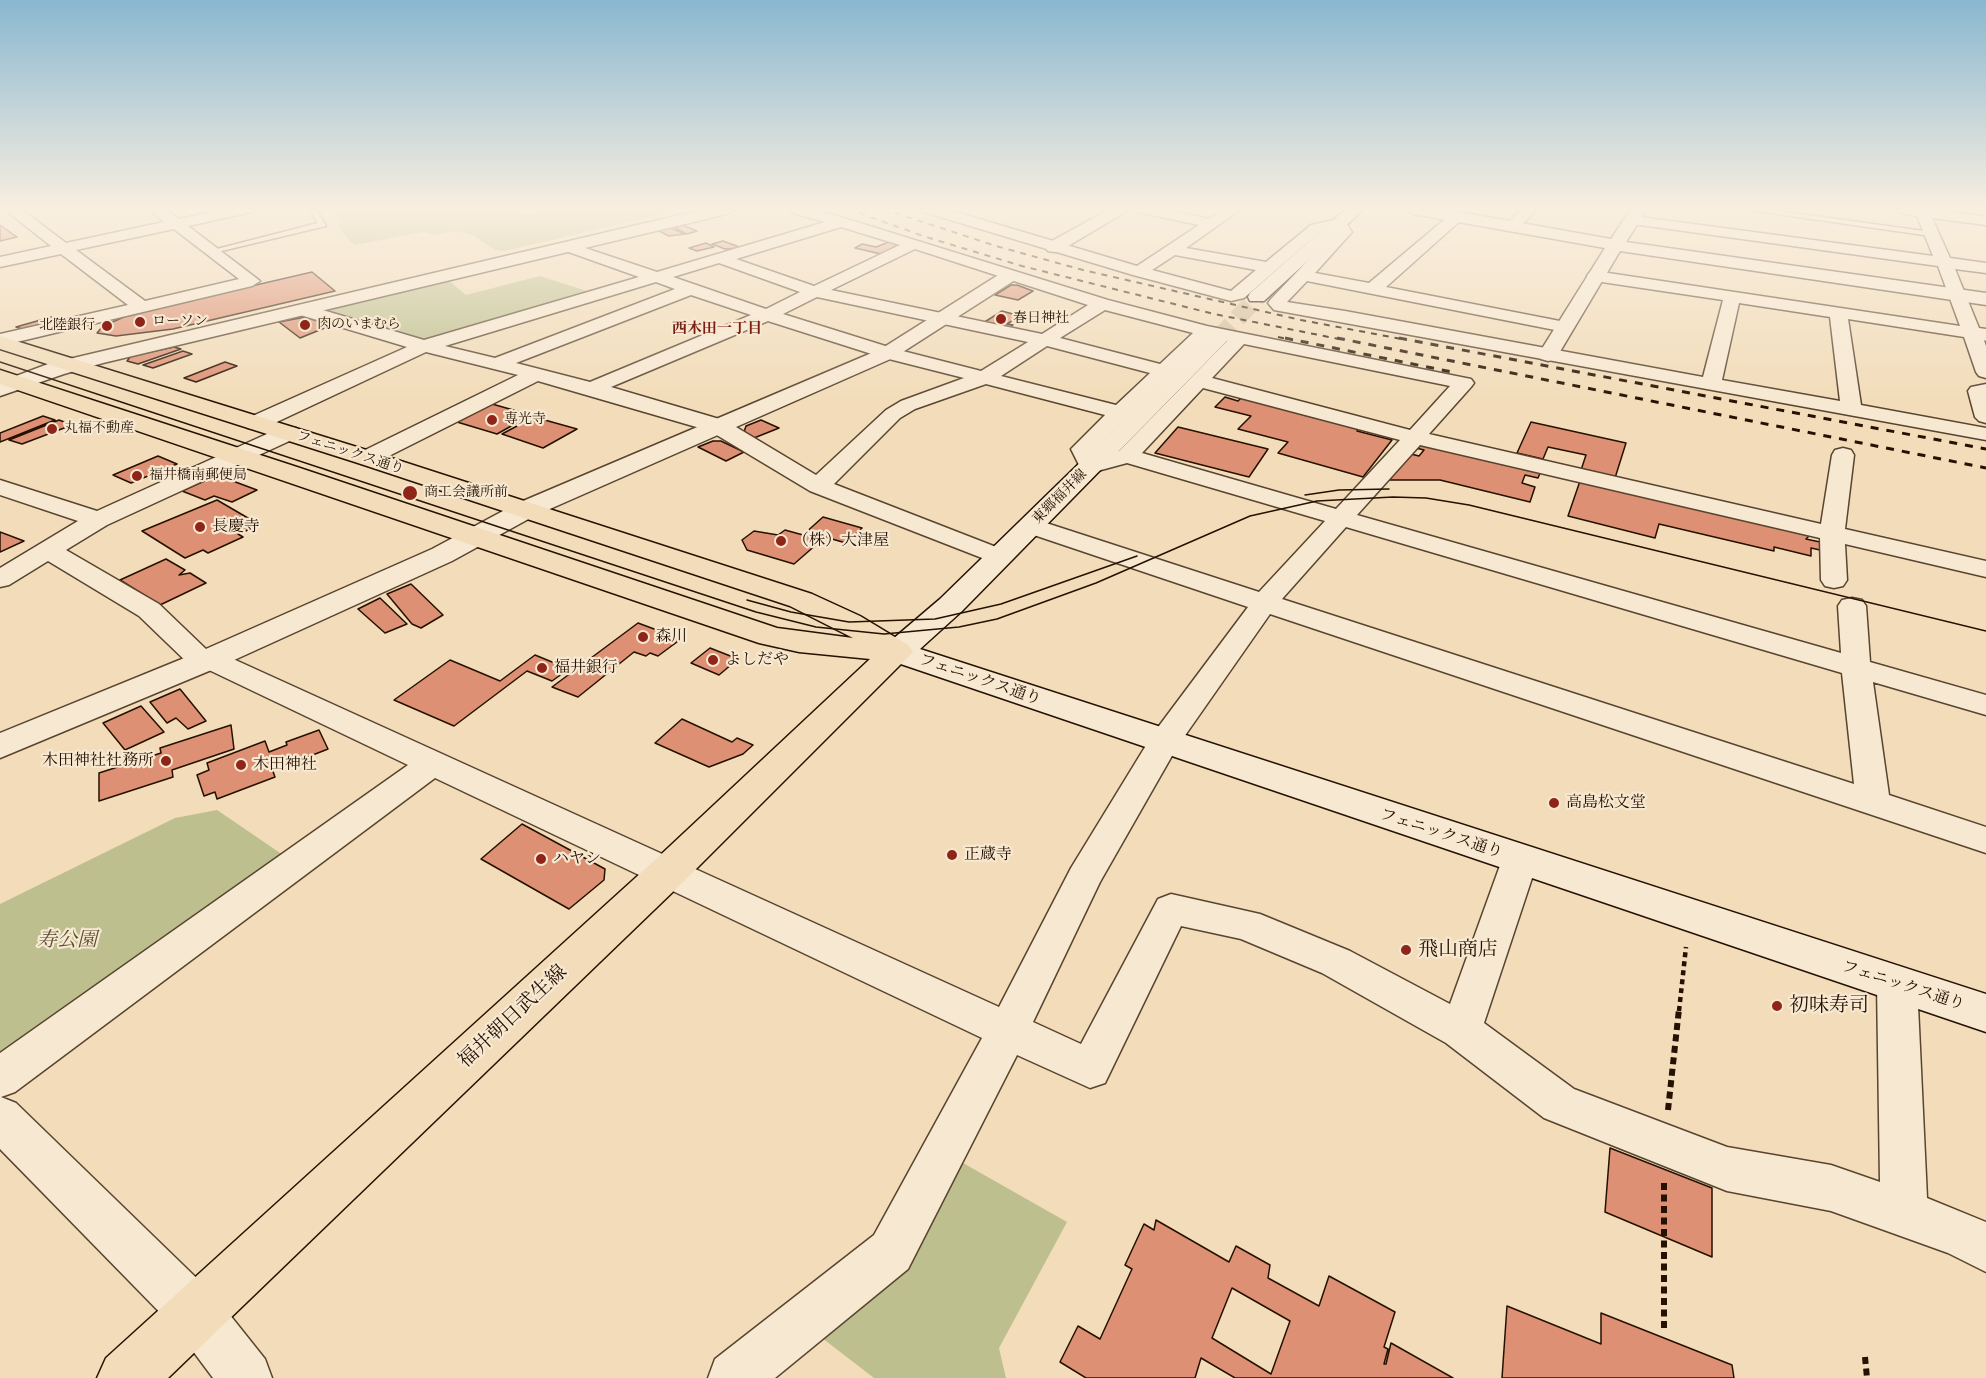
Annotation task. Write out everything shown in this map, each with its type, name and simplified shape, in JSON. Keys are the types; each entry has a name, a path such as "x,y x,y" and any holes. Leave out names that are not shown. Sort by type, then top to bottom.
{"main road":[{"name":"フェニックス通り","path":"0,341 69,366 367,458 801,600 849,622 897,652"},
{"name":"フェニックス通り","path":"6,383 240,456 770,636 799,642 897,652"},
{"name":"福井朝日武生線","path":"126,1378 668,872 897,652"}],"street":[{"path":"96,273 142,307"},
{"path":"0,341 252,281 242,273"},
{"path":"6,383 456,273"},
{"path":"647,273 767,315 888,353 1120,413"},
{"path":"256,423 424,346 665,273"},
{"path":"762,273 815,292 1045,340 1164,371"},
{"path":"592,388 767,315 854,273"},
{"path":"734,1378 891,1252 1007,1033 1084,878 1164,742 1265,602 1464,383 1222,336 1102,304 1001,273"},
{"path":"1144,273 1231,296 1238,294 1263,273"},
{"path":"1257,297 1283,273"},
{"path":"1373,289 1390,273"},
{"path":"1548,356 1597,273"},
{"path":"1809,273 1986,300"},
{"path":"1948,273 1979,334 1986,372"},
{"path":"1565,327 1301,275 1277,303 1280,306 1345,316 1548,356 1711,383 1986,434"},
{"path":"0,746 206,661 478,537 525,510 888,353 1009,276"},
{"path":"1595,276 1979,334"},
{"path":"496,364 690,289"},
{"path":"1711,383 1732,297"},
{"path":"818,486 893,414 908,405 984,378 1102,304"},
{"path":"303,309 424,346 592,388 718,426 818,486 1000,556"},
{"path":"1838,313 1851,408"},
{"path":"1222,336 1164,371 1082,449 1090,466 1128,456 1986,705"},
{"path":"1128,456 1199,381 1222,336"},
{"name":"東郷福井線","path":"897,652 951,605 1222,336"},
{"path":"367,458 536,374"},
{"path":"1199,381 1413,437 1986,569"},
{"path":"1986,390 1978,391 1986,417"},
{"path":"0,579 98,520 288,433"},
{"path":"1834,580 1832,534 1843,455"},
{"path":"0,487 98,520"},
{"path":"1031,526 1986,840"},
{"path":"49,550 149,610 206,661 433,763 1090,1070 1171,909 1247,925 1336,962 1461,1030 1559,1104 1727,1170 1831,1188 1960,1234 1986,1248"},
{"path":"1852,606 1856,667 1873,802"},
{"name":"フェニックス通り","path":"897,652 1986,1013"},
{"path":"0,1078 433,763"},
{"path":"1461,1030 1520,860"},
{"path":"1897,984 1904,1214"},
{"path":"0,1118 196,1313 246,1378"}],"path":[{"path":"1667,1120 1686,947"},
{"path":"1664,1173 1664,1330"},
{"path":"1865,1357 1867,1378"}],"green space":[{"path":"540,276 596,294 430,342 321,311 448,280 466,295"},
{"name":"寿公園","path":"217,810 289,859 0,1058 0,904 175,818"},
{"path":"963,1163 1067,1222 999,1348 1006,1378 874,1378 822,1338 901,1269"}],"building":[{"path":"306,273 314,273 335,291 173,329 116,336 97,333 103,326 131,314"},
{"path":"1011,285 1033,291 1018,300 995,295"},
{"path":"1002,311 1020,316 1007,324 1013,325 1007,329 983,323"},
{"path":"51,317 59,321 34,328 16,327"},
{"path":"305,317 332,325 300,338 279,322"},
{"path":"174,347 181,349 138,364 127,361 131,356"},
{"path":"183,351 192,354 153,368 143,365"},
{"path":"225,362 237,366 196,382 184,378"},
{"path":"1225,397 1238,401 1241,398 1359,428 1357,431 1392,440 1363,477 1278,453 1288,442 1238,429 1251,416 1215,407"},
{"path":"492,404 531,415 497,434 457,422"},
{"path":"43,416 55,420 0,442 0,433"},
{"path":"534,417 577,429 543,448 502,434"},
{"path":"59,420 72,425 22,444 9,440"},
{"path":"761,420 779,428 754,438 744,432 746,426"},
{"path":"1531,422 1626,443 1615,478 1581,470 1586,455 1548,447 1543,459 1517,453"},
{"path":"1178,427 1268,449 1249,477 1155,453"},
{"path":"713,441 721,441 744,452 726,461 698,447"},
{"path":"1424,443 1541,471 1538,478 1525,475 1522,483 1535,487 1530,502 1440,480 1388,480 1407,453 1419,456 1424,450 1412,447"},
{"path":"158,456 177,464 131,483 113,475"},
{"path":"222,477 257,490 232,502 214,496 205,500 182,491 211,478"},
{"path":"1580,481 1810,535 1806,539 1820,542 1820,550 1811,548 1811,556 1774,547 1774,551 1659,524 1655,538 1568,516"},
{"path":"217,500 260,525 238,534 243,537 208,553 203,550 185,558 142,531"},
{"name":"（株）大津屋","path":"823,517 862,528 846,543 825,537 794,564 747,550 742,540 754,531 778,535 785,530 803,535"},
{"path":"0,532 24,541 0,552"},
{"path":"166,559 185,570 179,575 190,573 206,583 160,605 120,580"},
{"path":"411,584 443,615 421,628 412,624 387,594"},
{"path":"380,598 407,624 385,633 358,609"},
{"path":"638,623 681,639 658,656 650,653 646,656 634,652 578,697 552,687"},
{"path":"710,648 738,659 719,675 691,663"},
{"path":"535,655 569,669 552,681 527,671 454,726 394,700 450,660 500,681"},
{"path":"180,689 206,721 188,729 176,718 167,723 150,702"},
{"path":"141,706 164,732 125,750 103,723"},
{"path":"682,719 732,742 737,738 753,745 743,754 709,767 655,743"},
{"name":"木田神社社務所","path":"231,725 234,749 172,770 173,777 99,801 99,773 161,753 160,748"},
{"name":"木田神社","path":"319,730 328,749 295,762 293,758 271,766 275,777 217,799 215,792 204,796 197,775 209,770 207,763 265,741 269,752 287,745 286,742"},
{"path":"522,824 605,869 604,880 569,909 481,859"},
{"path":"1610,1148 1712,1188 1712,1257 1605,1212"},
{"path":"1156,1220 1229,1262 1236,1246 1270,1265 1268,1278 1319,1306 1329,1276 1395,1312 1384,1347 1388,1349 1384,1364 1386,1364 1391,1343 1453,1378 1235,1378 1201,1358 1195,1378 1086,1378 1060,1362 1078,1326 1100,1339 1132,1269 1125,1265 1144,1224 1154,1230","holes":["1232,1288 1290,1321 1271,1374 1212,1338"]},
{"path":"1507,1306 1601,1344 1601,1313 1732,1365 1734,1378 1502,1378"}],"tunnel":[{"path":"1219,338 1257,297"}],"tram line":[{"path":"0,362 756,612 816,627 884,634 959,627 997,619 1096,583 1250,516 1317,501 1393,497 1426,498 1469,505 1986,631"},
{"path":"1305,495 1339,490 1389,489"},
{"path":"747,600 791,612 849,622 935,619 1001,604 1137,556"}],"railway":[{"path":"1051,273 1214,314 1344,340"},
{"path":"1097,273 1301,320 1407,340"},
{"path":"1278,337 1293,340"},
{"path":"1285,338 1452,372"},
{"path":"1337,338 1986,468"},
{"path":"1399,338 1986,449"}],"place":[{"name":"春日神社","path":"1001,319"},
{"name":"ローソン","path":"140,322"},
{"name":"肉のいまむら","path":"305,325"},
{"name":"北陸銀行","path":"107,326"},
{"name":"専光寺","path":"492,420"},
{"name":"丸福不動産","path":"52,429"},
{"name":"福井橋南郵便局","path":"137,476"},
{"name":"商工会議所前","path":"410,493"},
{"name":"長慶寺","path":"200,527"},
{"name":"（株）大津屋","path":"781,541"},
{"name":"森川","path":"643,637"},
{"name":"よしだや","path":"713,660"},
{"name":"福井銀行","path":"542,668"},
{"name":"木田神社社務所","path":"166,761"},
{"name":"木田神社","path":"241,765"},
{"name":"高島松文堂","path":"1554,803"},
{"name":"正蔵寺","path":"952,855"},
{"name":"ハヤシ","path":"541,859"},
{"name":"飛山商店","path":"1406,950"},
{"name":"初味寿司","path":"1777,1006"}],"district":[{"name":"西木田一丁目","path":"717,329"}]}
